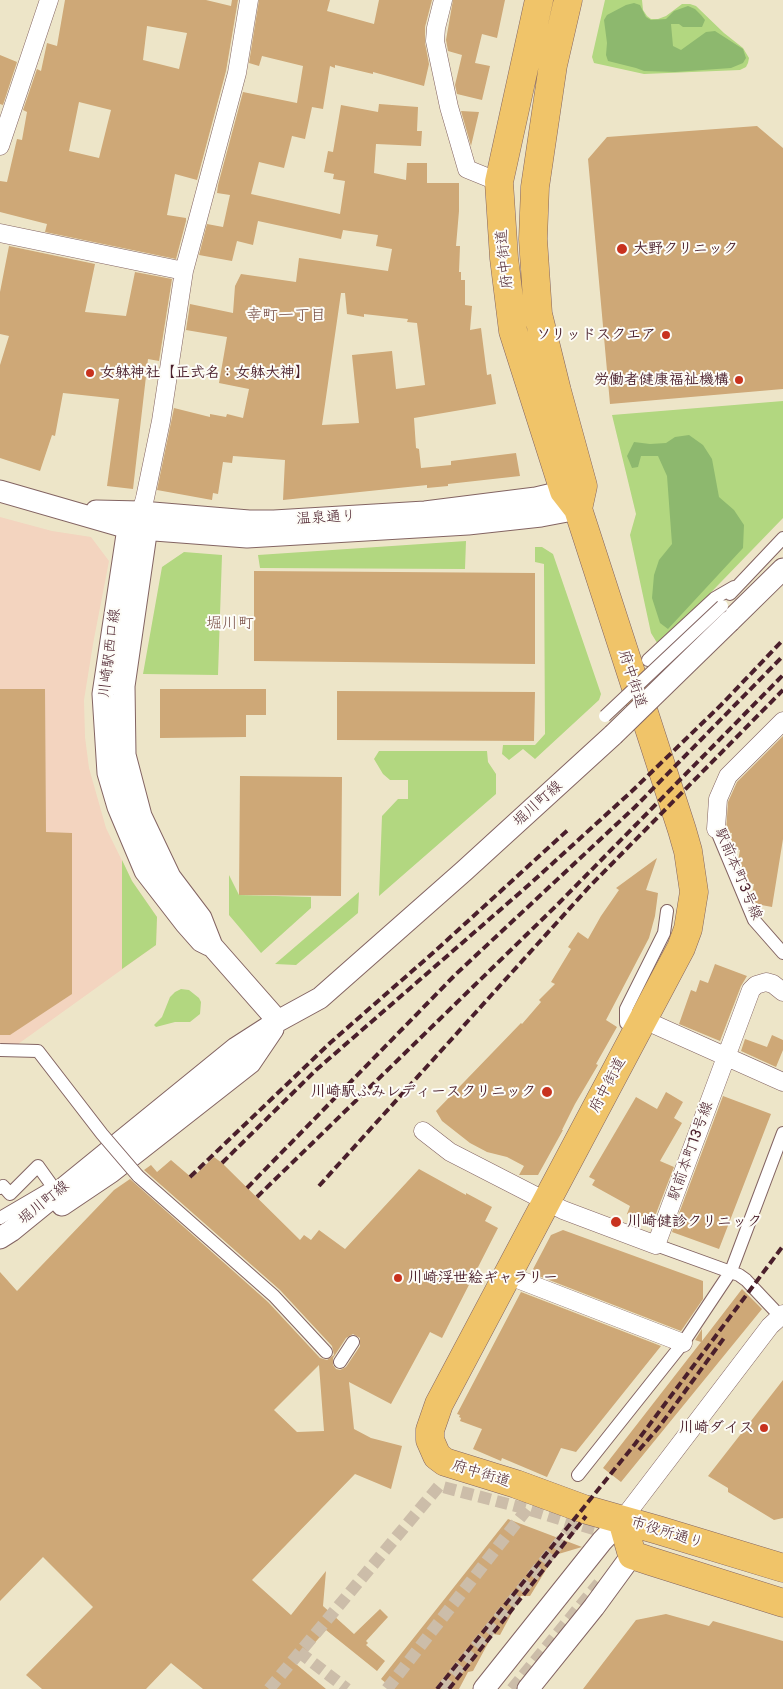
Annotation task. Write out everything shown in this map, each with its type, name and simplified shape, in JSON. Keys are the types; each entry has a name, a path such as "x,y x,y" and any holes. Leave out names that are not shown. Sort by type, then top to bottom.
{"main road":[{"name":"府中街道","path":"539,0 499,182 501,227 490,258 493,296 513,331 575,496 682,830 692,872 694,892 688,929 681,948 634,1021 547,1201 438,1404 430,1430 430,1440 437,1456 445,1462 516,1484 584,1510 622,1520"},
{"name":"府中街道","path":"568,0 554,65 540,154 547,209 543,295 538,314 557,391 575,496"},
{"name":"市役所通り","path":"622,1520 632,1554 650,1562 783,1603"},
{"name":"市役所通り","path":"622,1520 783,1568"}],"street":[{"path":"0,146 49,0"},
{"path":"141,521 161,421 184,271 237,73 249,0"},
{"path":"442,0 435,41 449,107 467,169 499,182"},
{"path":"0,233 184,271"},
{"name":"温泉通り","path":"0,491 68,511 141,521 220,536 271,536 468,524 541,516 575,496"},
{"name":"川崎駅西口線","path":"141,521 103,694 108,773 118,808 145,871 201,942 212,946 278,1021"},
{"path":"648,660 715,598 734,587 783,538"},
{"name":"堀川町線","path":"4,1229 236,1048 278,1021 320,998 464,871 609,725 726,614 783,569"},
{"path":"726,614 734,587"},
{"name":"駅前本町3号線","path":"783,720 728,776 718,799 716,829 754,920 783,953"},
{"path":"667,911 664,933 626,1009 634,1021 725,1056 783,1082"},
{"name":"駅前本町13号線","path":"656,1245 725,1056 752,990 756,985 766,982 773,984 783,992"},
{"path":"0,1050 38,1051 134,1174 274,1296 326,1352"},
{"path":"423,1131 450,1152 563,1210 731,1271 746,1280 781,1315 770,1326 622,1520 602,1541 484,1689"},
{"path":"578,1475 683,1343 731,1271 783,1133"},
{"path":"0,1188 3,1186 10,1194 38,1166 53,1188 4,1229"},
{"path":"507,1276 683,1343"},
{"path":"340,1362 354,1342"},
{"path":"528,1689 594,1607 632,1554"}],"shaded area":[{"path":"0,517 52,531 91,537 109,561 84,700 85,737 89,768 106,828 132,881 157,917 156,945 0,1057"}],"green space":[{"path":"605,0 642,0 643,10 651,19 666,16 682,4 696,6 743,48 749,58 748,63 746,67 740,70 644,74 594,63 592,57"},
{"path":"634,3 640,5 646,17 651,20 666,19 674,11 688,6 695,9 705,20 702,27 683,27 679,24 671,24 673,46 681,50 706,32 715,31 743,49 746,58 743,63 731,68 675,72 644,71 608,61 604,20 607,15"},
{"path":"783,401 783,518 659,646 651,633 630,535 636,514 612,415"},
{"path":"689,435 703,445 712,459 719,497 734,510 744,525 743,548 668,629 660,623 652,598 654,575 659,560 672,544 667,476 658,456 641,456 638,467 632,468 627,456 634,442 666,443 675,437"},
{"path":"466,541 465,569 260,568 258,555"},
{"path":"535,547 542,547 553,554 601,694 599,700 535,759 523,749 509,760 502,754 503,745 535,745 545,734 544,564 535,562"},
{"path":"184,552 222,555 218,675 143,674 162,567"},
{"path":"379,751 487,751 488,762 496,774 496,794 379,896 382,816 398,799 408,799 408,780 390,780 383,774 374,759"},
{"path":"122,860 132,881 157,917 156,945 122,969"},
{"path":"229,875 239,895 311,897 311,908 261,953 229,915"},
{"path":"359,892 358,913 296,965 275,964"},
{"path":"181,989 189,990 199,998 201,1002 200,1014 190,1022 175,1022 156,1027 154,1025 162,1017 170,997"}],"building":[{"path":"65,0 206,0 231,6 232,0 238,0 226,71 197,180 175,174 167,215 186,218 176,259 45,232 47,224 0,212 0,181 7,182 17,139 22,140 27,112 23,110 37,69 41,71 47,43 57,46","holes":["147,26 187,33 179,69 143,60","79,102 111,110 99,158 69,151"]},
{"path":"259,0 330,0 327,11 374,24 379,0 432,0 425,27 425,43 429,64 424,86 373,72 373,74 335,65 335,68 330,66 323,109 312,107 305,139 292,136 284,168 259,162 251,194 340,214 345,181 333,179 334,174 324,172 328,151 333,152 341,105 378,112 379,104 418,107 417,131 422,131 421,146 376,144 374,173 406,180 407,163 427,163 427,183 459,183 456,246 460,246 459,272 461,272 461,280 465,280 465,305 472,306 470,330 481,328 487,375 491,374 496,404 414,418 416,448 419,449 421,468 451,465 451,461 516,453 520,476 448,484 448,486 427,488 427,485 283,500 285,460 233,456 232,463 223,462 218,494 213,493 212,500 157,490 174,408 210,417 210,414 226,417 227,414 243,418 249,389 219,383 227,337 186,330 190,304 233,313 235,286 241,274 296,282 299,258 388,271 392,249 376,246 378,235 343,230 341,239 258,221 253,245 237,241 232,261 199,255 207,224 223,227 230,195 217,193 218,185 243,92 297,103 303,66 262,56 259,66 249,63","holes":["341,293 345,293 347,314 364,317 364,314 408,319 407,322 417,323 425,385 396,389 392,351 352,355 359,423 322,425"]},
{"path":"453,0 505,0 497,38 482,34 475,63 490,66 482,100 457,94 455,85 462,55 448,51 446,40"},
{"path":"0,55 17,62 3,105 0,104"},
{"path":"461,111 479,112 471,146"},
{"path":"757,126 783,148 783,389 610,404 588,159 607,137"},
{"path":"9,246 95,264 85,312 126,316 135,272 172,279 159,361 148,359 133,489 107,486 119,399 63,393 55,436 52,435 40,471 0,458 0,365 9,336 0,334 0,292"},
{"path":"254,571 535,573 535,664 254,661"},
{"path":"0,689 45,689 46,832 72,833 72,994 10,1035 0,1035"},
{"path":"160,689 266,689 266,715 246,715 246,737 160,738"},
{"path":"337,691 535,692 534,741 337,740"},
{"path":"783,736 783,839 772,907 756,904 752,895 754,884 747,883 743,873 744,867 741,867 738,861 740,850 733,848 730,843 732,833 726,832 728,802 737,782"},
{"path":"240,776 342,777 341,896 239,895"},
{"path":"657,858 646,890 658,893 655,916 649,938 606,1020 617,1027 538,1175 519,1175 524,1166 507,1157 487,1152 470,1143 442,1121 436,1111 522,1024 541,1002 539,1000 555,984 551,982 571,949 568,947 578,932 588,939 619,890 616,888"},
{"path":"715,964 747,976 741,986 720,1041 679,1024 691,990 696,992 700,980 708,983"},
{"path":"772,1035 783,1040 783,1050 776,1067 741,1051 745,1039 767,1047"},
{"path":"666,1092 683,1102 674,1118 682,1123 660,1161 674,1167 652,1224 627,1214 630,1206 592,1185 595,1180 589,1177 636,1097 657,1109"},
{"path":"723,1096 771,1114 719,1249 672,1232"},
{"path":"214,1157 300,1240 304,1235 311,1240 319,1230 345,1249 419,1169 492,1207 485,1221 498,1228 442,1338 430,1332 391,1404 349,1382 354,1429 371,1438 402,1446 391,1489 355,1474 252,1580 291,1615 326,1571 323,1606 354,1634 380,1609 388,1617 366,1641 368,1643 366,1645 385,1661 377,1671 326,1630 296,1664 326,1689 203,1689 171,1663 146,1689 42,1689 26,1675 93,1607 43,1557 0,1601 0,1272 17,1291 114,1190 130,1179 268,1302 320,1358 327,1360 334,1355 332,1346 280,1290 144,1170 151,1165 157,1172 171,1160 192,1178","holes":["353,1334 360,1338 360,1346 346,1367 340,1370 336,1369 333,1365 333,1358 346,1338","319,1365 324,1431 297,1432 274,1410"]},
{"path":"563,1230 703,1281 703,1299 681,1331 531,1273 551,1235"},
{"path":"742,1289 762,1309 621,1482 603,1468 701,1342 695,1340 702,1329 702,1341"},
{"path":"521,1292 661,1346 576,1452 561,1448 547,1477 502,1458 501,1461 473,1449 482,1429 460,1421 460,1415 457,1414"},
{"name":"川崎ダイス","path":"783,1380 783,1518 774,1520 728,1492 728,1488 708,1476"},
{"path":"508,1519 582,1547 555,1555 530,1596 521,1596 500,1635 493,1634 473,1671 468,1672 459,1689 393,1689 381,1679"},
{"path":"666,1614 709,1626 713,1621 783,1641 783,1689 583,1689 636,1620"}],"tunnel":[{"path":"269,1689 439,1486 527,1509 613,1535"},
{"path":"387,1689 527,1509"},
{"path":"442,1689 575,1523"},
{"path":"512,1689 599,1583"},
{"path":"299,1652 347,1689"}],"railway":[{"path":"222,1163 316,1070 531,883 631,792 721,705 783,640"},
{"path":"247,1188 456,974 635,807 783,656"},
{"path":"257,1197 556,906 783,675"},
{"path":"319,1186 589,887 783,690"},
{"path":"190,1177 330,1043 434,952 570,828"},
{"path":"437,1689 635,1444 783,1246"},
{"path":"639,1450 659,1427 724,1338"},
{"path":"449,1689 586,1516"}],"place":[{"name":"大野クリニック","path":"622,249"},
{"name":"ソリッドスクエア","path":"666,335"},
{"name":"女躰神社【正式名：女躰大神】","path":"90,373"},
{"name":"労働者健康福祉機構","path":"739,380"},
{"name":"川崎駅ふみレディースクリニック","path":"547,1092"},
{"name":"川崎健診クリニック","path":"616,1222"},
{"name":"川崎浮世絵ギャラリー","path":"398,1278"},
{"name":"川崎ダイス","path":"764,1428"}],"district":[{"name":"幸町一丁目","path":"286,316"},
{"name":"堀川町","path":"230,624"}]}
